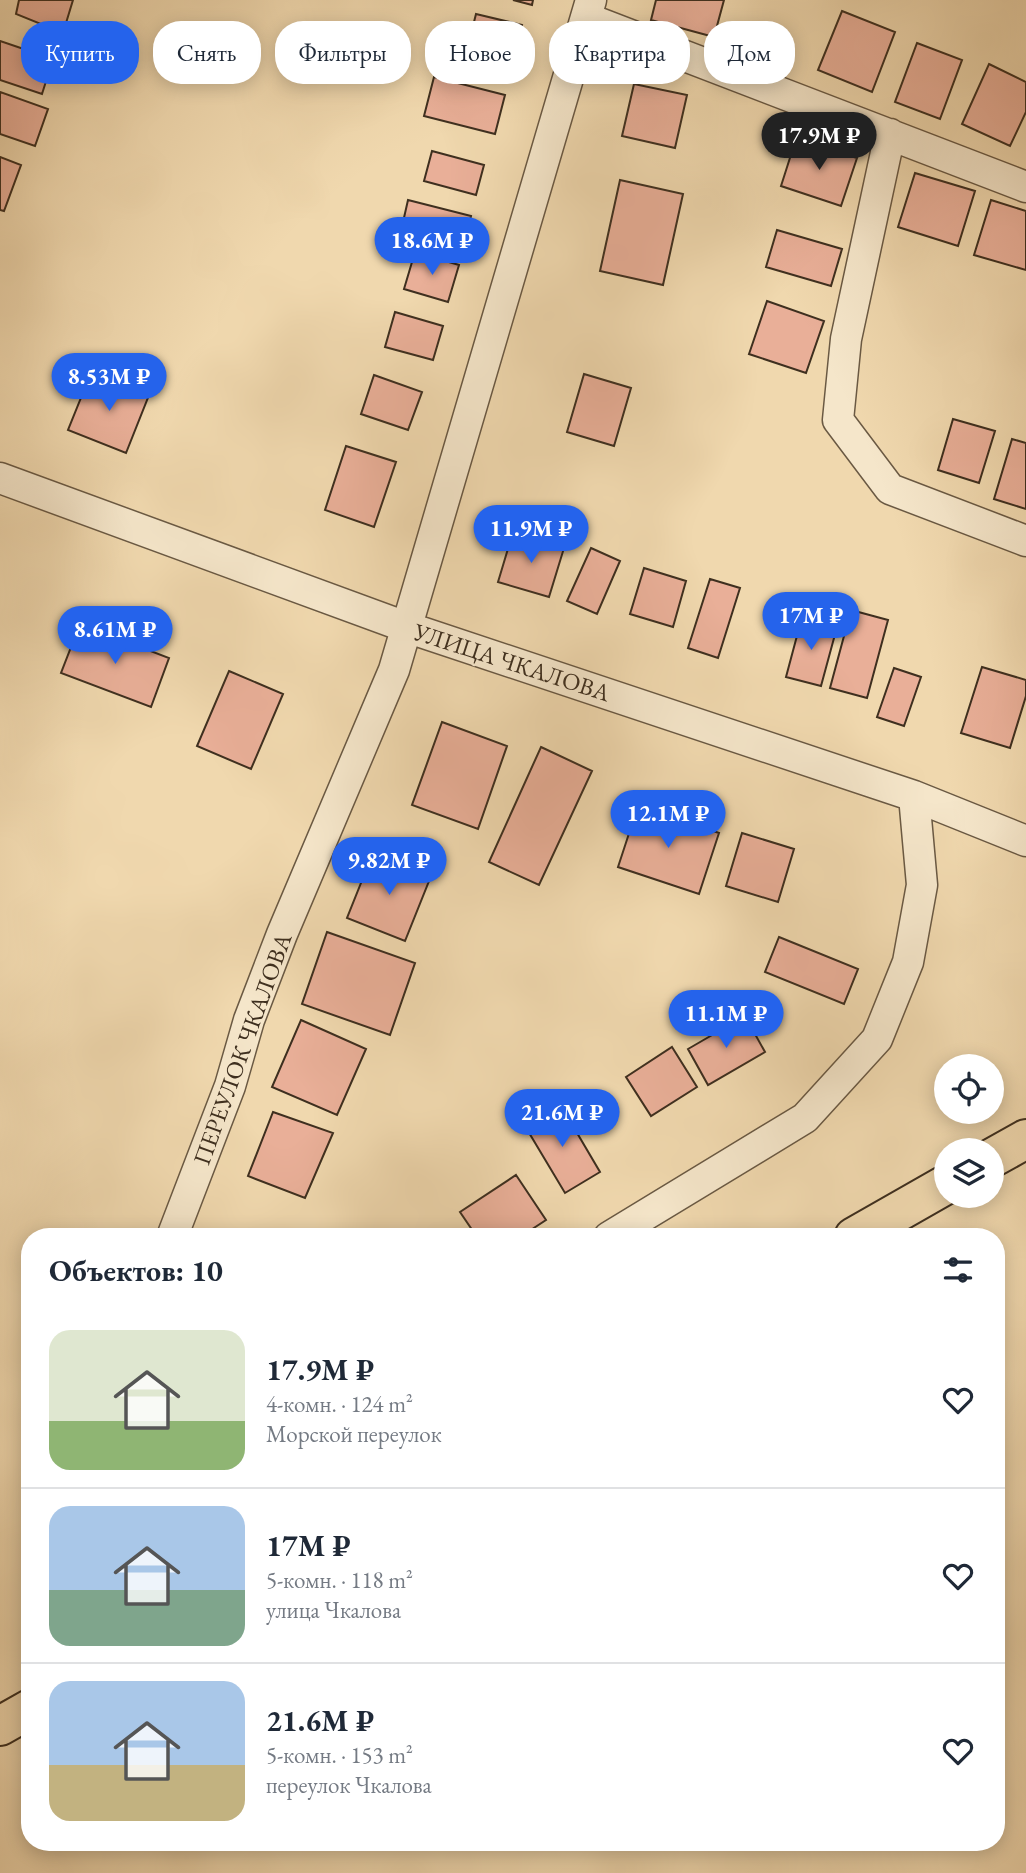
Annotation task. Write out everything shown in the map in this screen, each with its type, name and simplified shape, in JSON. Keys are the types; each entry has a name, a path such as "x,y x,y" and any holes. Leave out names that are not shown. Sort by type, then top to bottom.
{"main road":[{"path":"1004,1151 1026,1139"},
{"path":"870,1228 934,1191"},
{"path":"0,1726 21,1714"}],"street":[{"path":"589,9 890,134 1026,187"},
{"name":"ПЕРЕУЛОК ЧКАЛОВА","path":"176,1228 230,1086 254,1008 287,922 394,670 589,9"},
{"path":"890,134 846,339 838,420 890,489 1026,541"},
{"name":"УЛИЦА ЧКАЛОВА","path":"0,478 406,627 914,796 1026,841"},
{"path":"624,1228 805,1118 877,1039 908,962 922,885 914,796"}],"building":[{"path":"19,0 73,0 67,21 33,21 16,14"},
{"path":"513,0 533,0 532,5"},
{"path":"656,0 724,0 718,21 704,21 704,34 690,31 690,21 651,20"},
{"path":"842,11 895,32 872,92 818,70"},
{"path":"476,14 505,21 474,21"},
{"path":"0,41 21,48 21,84 45,84 42,94 0,80"},
{"path":"917,43 962,60 940,119 895,102"},
{"path":"989,64 1026,82 1026,112 1010,146 962,124"},
{"path":"432,84 462,84 505,95 495,134 424,116"},
{"path":"634,84 687,95 675,148 622,136"},
{"path":"0,92 48,109 35,146 0,134"},
{"path":"796,139 857,158 841,206 781,186"},
{"path":"432,151 484,165 476,195 424,181"},
{"path":"0,157 21,165 4,211 0,210"},
{"path":"915,173 975,191 958,246 898,227"},
{"path":"620,180 683,194 663,285 600,271"},
{"path":"408,200 471,216 464,246 401,231"},
{"path":"991,200 1026,211 1026,270 974,255"},
{"path":"777,230 842,249 831,286 766,267"},
{"path":"415,252 459,265 448,302 404,289"},
{"path":"767,301 824,321 806,373 749,354"},
{"path":"395,312 443,326 433,360 385,347"},
{"path":"91,373 149,395 126,453 68,430"},
{"path":"584,374 631,388 614,446 567,432"},
{"path":"374,375 422,392 408,430 361,414"},
{"path":"953,419 995,431 979,483 938,470"},
{"path":"1012,439 1026,443 1026,509 994,499"},
{"path":"346,446 396,462 374,527 325,510"},
{"path":"513,532 564,548 549,597 498,582"},
{"path":"591,548 620,561 597,614 567,601"},
{"path":"644,568 686,581 673,627 630,614"},
{"path":"710,579 740,588 718,658 688,648"},
{"path":"851,610 888,620 867,698 830,688"},
{"path":"802,617 837,627 821,686 786,677"},
{"path":"80,624 169,658 151,707 61,673"},
{"path":"982,667 1026,680 1026,696 1010,748 961,733"},
{"path":"894,668 921,677 904,726 877,717"},
{"path":"229,671 283,694 251,769 197,746"},
{"path":"442,722 507,746 478,829 412,805"},
{"path":"541,747 592,771 539,885 489,862"},
{"path":"638,806 719,833 699,894 618,867"},
{"path":"742,833 794,849 778,902 726,886"},
{"path":"373,853 431,876 405,941 347,918"},
{"path":"327,932 415,963 390,1035 302,1004"},
{"path":"779,937 858,969 844,1004 765,972"},
{"path":"745,1016 765,1052 708,1085 688,1049"},
{"path":"301,1020 366,1049 337,1115 272,1087"},
{"path":"672,1047 697,1087 651,1116 626,1077"},
{"path":"560,1104 600,1172 565,1193 525,1126"},
{"path":"273,1112 333,1133 305,1198 248,1176"},
{"path":"516,1175 546,1220 534,1228 471,1228 460,1212"}]}
